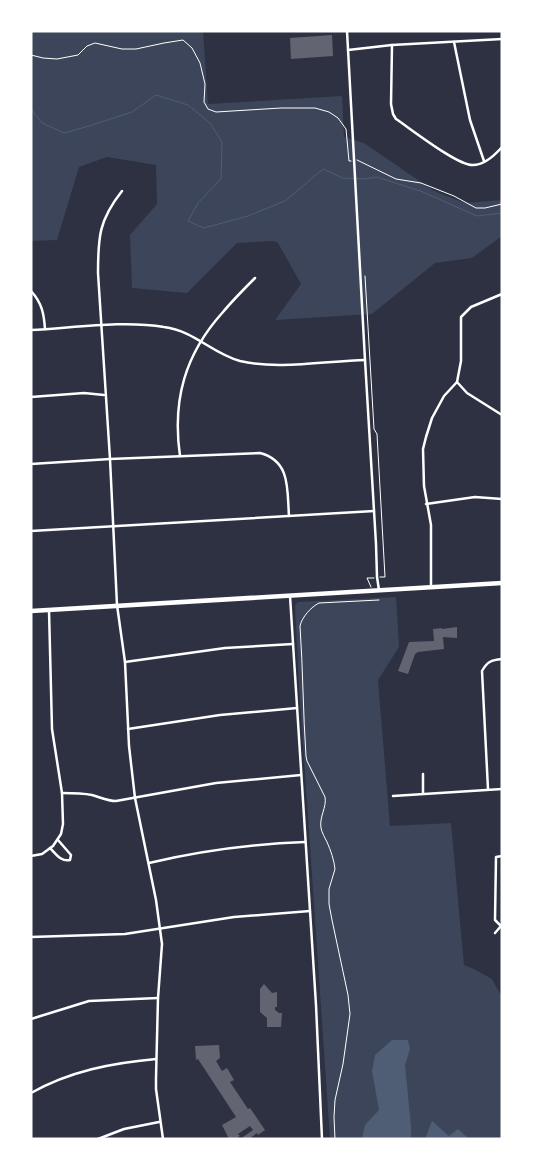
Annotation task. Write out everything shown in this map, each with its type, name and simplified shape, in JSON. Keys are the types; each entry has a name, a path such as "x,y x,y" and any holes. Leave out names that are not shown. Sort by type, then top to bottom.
{"main road":[{"path":"31,611 502,583"}],"street":[{"path":"348,31 379,590"},
{"path":"348,50 392,45 502,39"},
{"path":"454,42 470,120 484,161"},
{"path":"392,45 391,104 396,119 456,160 471,166 496,154 502,147"},
{"path":"122,191 111,205 104,220 100,236 98,272 114,526 116,605 125,662 131,769 162,944 158,998 156,1089 163,1139"},
{"path":"180,456 178,422 185,374 202,341 222,312 255,278"},
{"path":"31,291 38,299 42,309 45,329"},
{"path":"431,586 431,525 426,504 423,449 432,418 448,392 457,382 462,317 471,306 502,294"},
{"path":"31,330 130,324 164,326 183,331 223,354 240,361 279,365 365,360"},
{"path":"457,382 467,393 502,415"},
{"path":"31,397 84,393 105,395"},
{"path":"31,464 260,452 278,463 285,475 289,516"},
{"path":"426,504 475,497 502,499"},
{"path":"31,532 374,511"},
{"path":"290,595 316,1005 322,1139"},
{"path":"31,856 42,854 58,840 63,824 62,793 52,729 49,610"},
{"path":"125,662 225,648 293,644"},
{"path":"488,789 482,671 486,664 502,659"},
{"path":"128,729 220,715 297,708"},
{"path":"423,774 423,794"},
{"path":"62,793 83,793 108,801 124,800 216,783 301,775"},
{"path":"393,796 502,789"},
{"path":"50,848 62,860 70,860 71,856 58,840"},
{"path":"149,863 207,851 263,844 305,842"},
{"path":"495,933 501,926 495,920 496,857 502,856"},
{"path":"31,937 125,934 234,918 310,911"},
{"path":"31,1019 88,1001 158,998"},
{"path":"31,1093 56,1080 87,1070 125,1062 156,1059"},
{"path":"98,1139 124,1129 160,1122"}],"path":[{"path":"31,55 57,59 78,54 87,46 95,43 122,49 136,49 164,42 183,40 192,48 200,63 205,84 204,102 208,109 216,112 315,108 329,112 338,118 346,129 349,161 359,160 396,179 421,183 454,196 476,208 502,204"},
{"path":"365,276 385,577 380,577"},
{"path":"368,580 367,578 371,578"},
{"path":"335,1139 334,1109 349,1026 350,1007 329,904 329,889 334,874 334,865 329,846 321,828 326,802 306,756 300,626 311,609 319,603 379,600"}],"shaded area":[{"path":"31,31 203,31 208,104 342,96 344,137 364,143 434,191 465,203 502,200 502,236 472,258 435,263 372,314 275,320 301,284 278,243 274,241 237,243 187,293 132,288 130,235 157,204 156,165 107,157 79,167 57,240 31,241"},
{"path":"396,597 399,647 378,680 390,826 451,823 464,965 492,979 502,997 502,1139 330,1139 295,607 298,602"},
{"path":"392,1040 408,1040 410,1049 405,1065 411,1139 362,1139 365,1125 379,1110 372,1071 375,1055"},
{"path":"432,1121 449,1136 458,1129 469,1139 425,1139"}],"building":[{"path":"332,35 333,56 291,59 290,38"},
{"path":"457,627 457,638 443,637 444,649 418,652 415,654 408,674 398,671 409,642 434,641 433,629"},
{"path":"264,984 272,993 277,992 277,1007 275,1007 275,1010 282,1013 281,1027 267,1027 267,1018 260,1012 260,989"},
{"path":"219,1045 220,1058 216,1061 222,1071 227,1068 234,1080 230,1082 265,1130 249,1139 240,1139 253,1130 250,1126 238,1134 240,1136 238,1137 239,1139 229,1139 222,1125 236,1117 198,1059 196,1060 195,1046"}],"waterway":[{"path":"31,109 42,123 64,133 132,112 156,95 188,105 210,123 222,142 221,179 198,203 188,221 204,228 248,216 285,201 323,169 343,178 364,179 377,177 423,192 477,216 502,213"}]}
